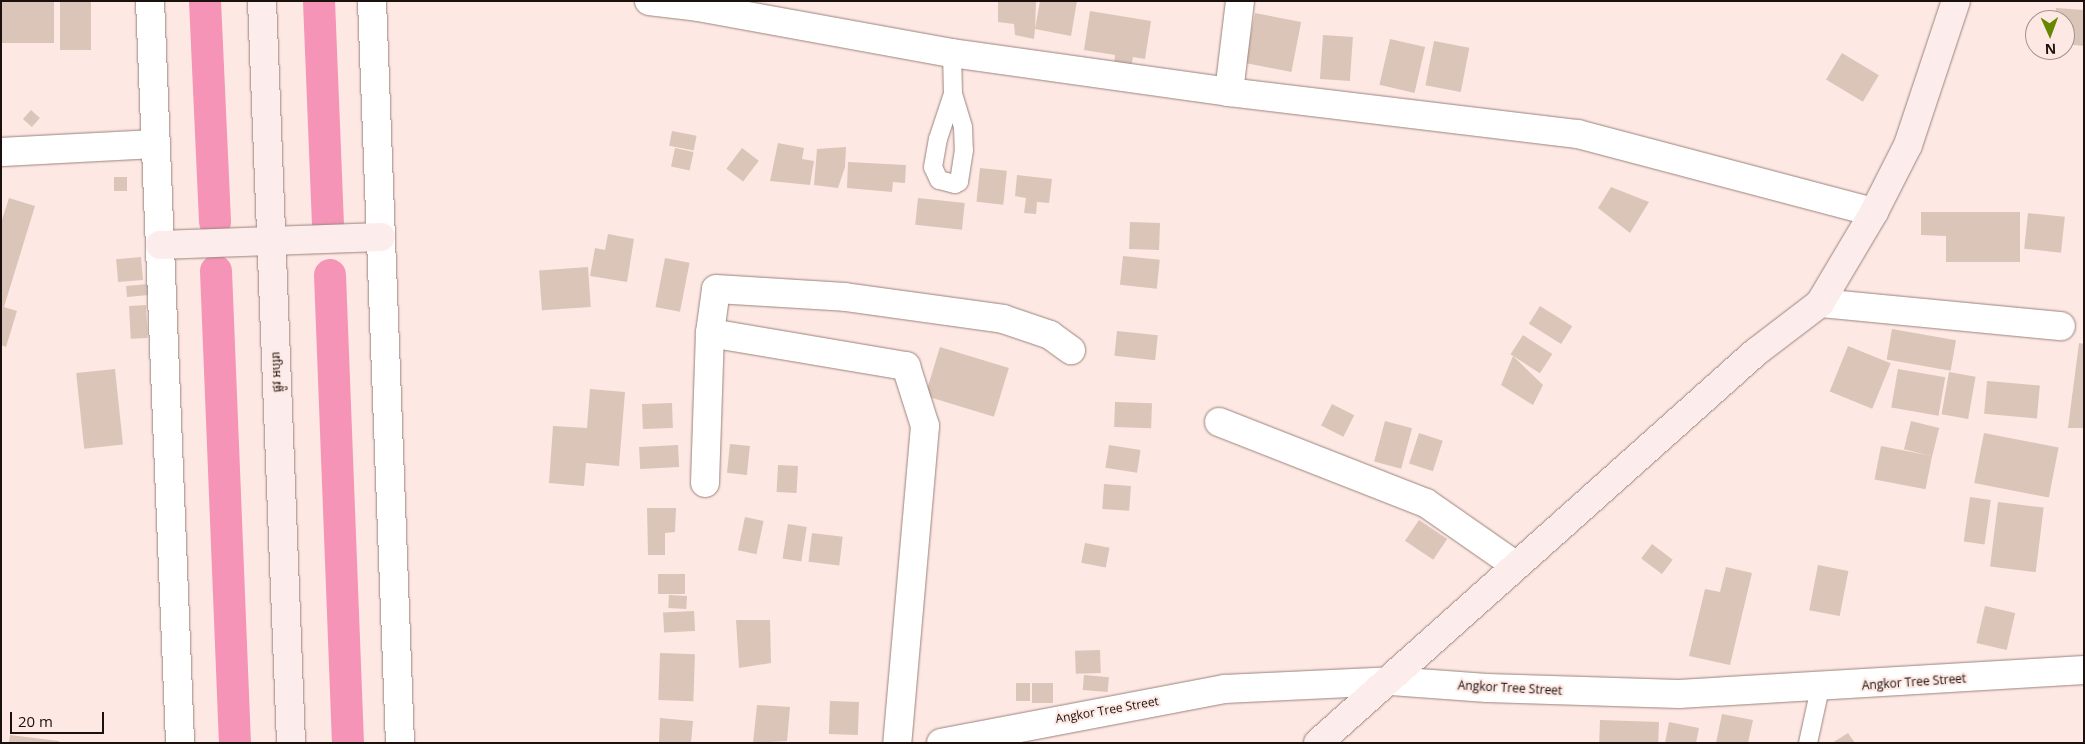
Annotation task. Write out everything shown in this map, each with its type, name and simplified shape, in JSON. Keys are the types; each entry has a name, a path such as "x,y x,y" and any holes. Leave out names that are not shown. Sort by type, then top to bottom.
{"street":[{"path":"150,1 180,743"},
{"name":"ផ្លូវ អប្សរា","path":"262,1 291,743"},
{"path":"372,1 400,743"},
{"path":"649,1 698,7 952,53 1229,92 1578,134 1874,212"},
{"path":"1229,92 1240,1"},
{"path":"1318,743 1391,681 1515,565 1756,352 1820,303 1874,212 1908,145 1956,1"},
{"path":"1,152 156,144"},
{"path":"160,245 381,237"},
{"path":"705,483 710,333 716,289 846,297 1003,319 1050,335 1064,342 1071,350"},
{"path":"1820,303 2061,326"},
{"path":"710,333 906,366 924,426 897,743"},
{"path":"1219,422 1426,503 1515,565"},
{"name":"Angkor Tree Street","path":"941,743 1224,689 1391,681 1488,688 1679,694 1820,688 2084,670"}],"lane":[{"path":"952,53 953,94"},
{"path":"1808,743 1820,688"}],"building":[{"path":"1,1 54,1 54,43 1,43"},
{"path":"60,1 91,1 91,50 60,50"},
{"path":"998,1 1036,1 1034,39 1015,35 1014,24 998,22"},
{"path":"1040,1 1077,1 1071,36 1035,29"},
{"path":"2056,8 2084,10 2084,46 2075,45 2075,10 2056,10"},
{"path":"1090,11 1151,21 1145,59 1133,57 1131,69 1114,67 1115,55 1084,50"},
{"path":"1255,13 1301,22 1291,72 1245,63"},
{"path":"1323,35 1353,37 1350,81 1320,79"},
{"path":"1390,39 1425,47 1415,93 1379,85"},
{"path":"1434,41 1469,48 1461,92 1425,85"},
{"path":"1842,53 1879,75 1863,102 1826,80"},
{"path":"31,110 40,118 32,127 23,119"},
{"path":"672,131 697,136 694,150 669,146"},
{"path":"778,143 804,148 802,159 814,161 810,185 770,181"},
{"path":"846,147 845,167 838,188 814,185 817,149"},
{"path":"675,148 694,152 690,171 671,167"},
{"path":"742,148 759,161 743,181 726,169"},
{"path":"848,162 906,165 905,183 893,182 892,192 847,188"},
{"path":"980,168 1007,171 1003,205 976,202"},
{"path":"1017,175 1052,179 1049,203 1037,202 1036,214 1024,213 1026,198 1015,196"},
{"path":"114,177 127,177 127,191 114,191"},
{"path":"1611,187 1649,202 1630,233 1598,208"},
{"path":"9,198 35,206 4,307 17,311 6,347 1,345 1,223"},
{"path":"918,198 965,203 962,230 915,225"},
{"path":"1921,212 2020,212 2020,262 1946,262 1946,236 1921,235"},
{"path":"2028,213 2065,217 2061,253 2024,249"},
{"path":"1130,222 1160,223 1159,250 1129,249"},
{"path":"608,234 634,239 627,282 590,276 595,248 605,250"},
{"path":"1123,256 1160,260 1157,289 1120,285"},
{"path":"141,257 143,280 118,282 116,259"},
{"path":"665,258 690,263 680,312 655,307"},
{"path":"588,267 591,307 542,310 539,270"},
{"path":"148,284 149,295 127,297 126,286"},
{"path":"146,305 148,338 131,339 129,306"},
{"path":"1540,306 1572,326 1561,344 1529,324"},
{"path":"1892,329 1956,340 1951,371 1887,360"},
{"path":"1117,331 1158,335 1155,360 1114,356"},
{"path":"1523,335 1552,354 1540,373 1510,354"},
{"path":"2079,343 2084,344 2084,428 2068,428"},
{"path":"1848,346 1891,363 1872,409 1830,391"},
{"path":"940,347 1009,368 994,417 925,396"},
{"path":"1513,356 1543,385 1533,405 1501,385"},
{"path":"115,369 123,445 84,449 76,373"},
{"path":"1898,369 1945,377 1938,416 1891,407"},
{"path":"1949,372 1976,377 1968,419 1942,414"},
{"path":"1987,381 2040,386 2037,418 1984,414"},
{"path":"590,389 625,392 619,466 586,463 584,486 549,483 553,426 587,428"},
{"path":"1115,402 1152,403 1151,428 1114,427"},
{"path":"672,403 673,428 643,429 642,404"},
{"path":"1332,404 1354,415 1343,437 1321,425"},
{"path":"1385,421 1412,428 1401,469 1374,462"},
{"path":"1911,421 1939,428 1932,456 1904,449"},
{"path":"1419,433 1443,441 1433,471 1409,463"},
{"path":"1984,433 2059,448 2049,498 1974,483"},
{"path":"730,444 750,446 747,475 727,473"},
{"path":"678,445 679,467 640,469 639,447"},
{"path":"1109,445 1141,450 1137,473 1105,468"},
{"path":"1881,446 1932,456 1926,489 1875,479"},
{"path":"778,465 798,466 797,493 777,492"},
{"path":"1104,484 1131,486 1129,511 1102,509"},
{"path":"1970,497 1991,500 1985,544 1964,542"},
{"path":"1998,502 2044,508 2036,572 1990,567"},
{"path":"647,508 676,508 675,532 665,533 665,555 648,555"},
{"path":"745,517 764,521 757,554 738,550"},
{"path":"1419,520 1447,539 1433,560 1405,541"},
{"path":"788,524 807,527 801,562 783,559"},
{"path":"812,533 843,537 839,566 808,562"},
{"path":"1085,543 1110,548 1106,567 1081,563"},
{"path":"1652,544 1673,560 1662,574 1641,558"},
{"path":"1818,565 1848,571 1840,616 1809,610"},
{"path":"1726,567 1752,573 1730,665 1689,656 1705,589 1720,592"},
{"path":"658,574 685,574 685,594 658,594"},
{"path":"669,595 687,596 686,609 668,608"},
{"path":"1985,606 2015,613 2007,650 1976,643"},
{"path":"694,611 695,631 664,633 663,613"},
{"path":"736,620 770,620 771,663 739,668"},
{"path":"1100,650 1101,673 1076,674 1075,651"},
{"path":"660,653 695,654 693,701 658,700"},
{"path":"1084,675 1109,677 1108,692 1083,690"},
{"path":"1016,683 1030,683 1030,701 1016,701"},
{"path":"1032,683 1053,683 1053,703 1032,703"},
{"path":"830,701 859,702 858,735 829,734"},
{"path":"757,705 790,707 787,741 753,743"},
{"path":"1722,714 1753,720 1748,743 1716,743"},
{"path":"660,718 693,721 691,743 659,743"},
{"path":"1600,720 1659,722 1658,743 1599,743"},
{"path":"1669,722 1699,728 1696,743 1665,743"},
{"path":"1848,733 1855,743 1832,743"},
{"path":"10,735 59,741 59,743 9,743"}],"waterway":[{"path":"205,1 215,222"},
{"path":"319,1 328,223"},
{"path":"216,271 235,743"},
{"path":"330,275 348,743"}]}
